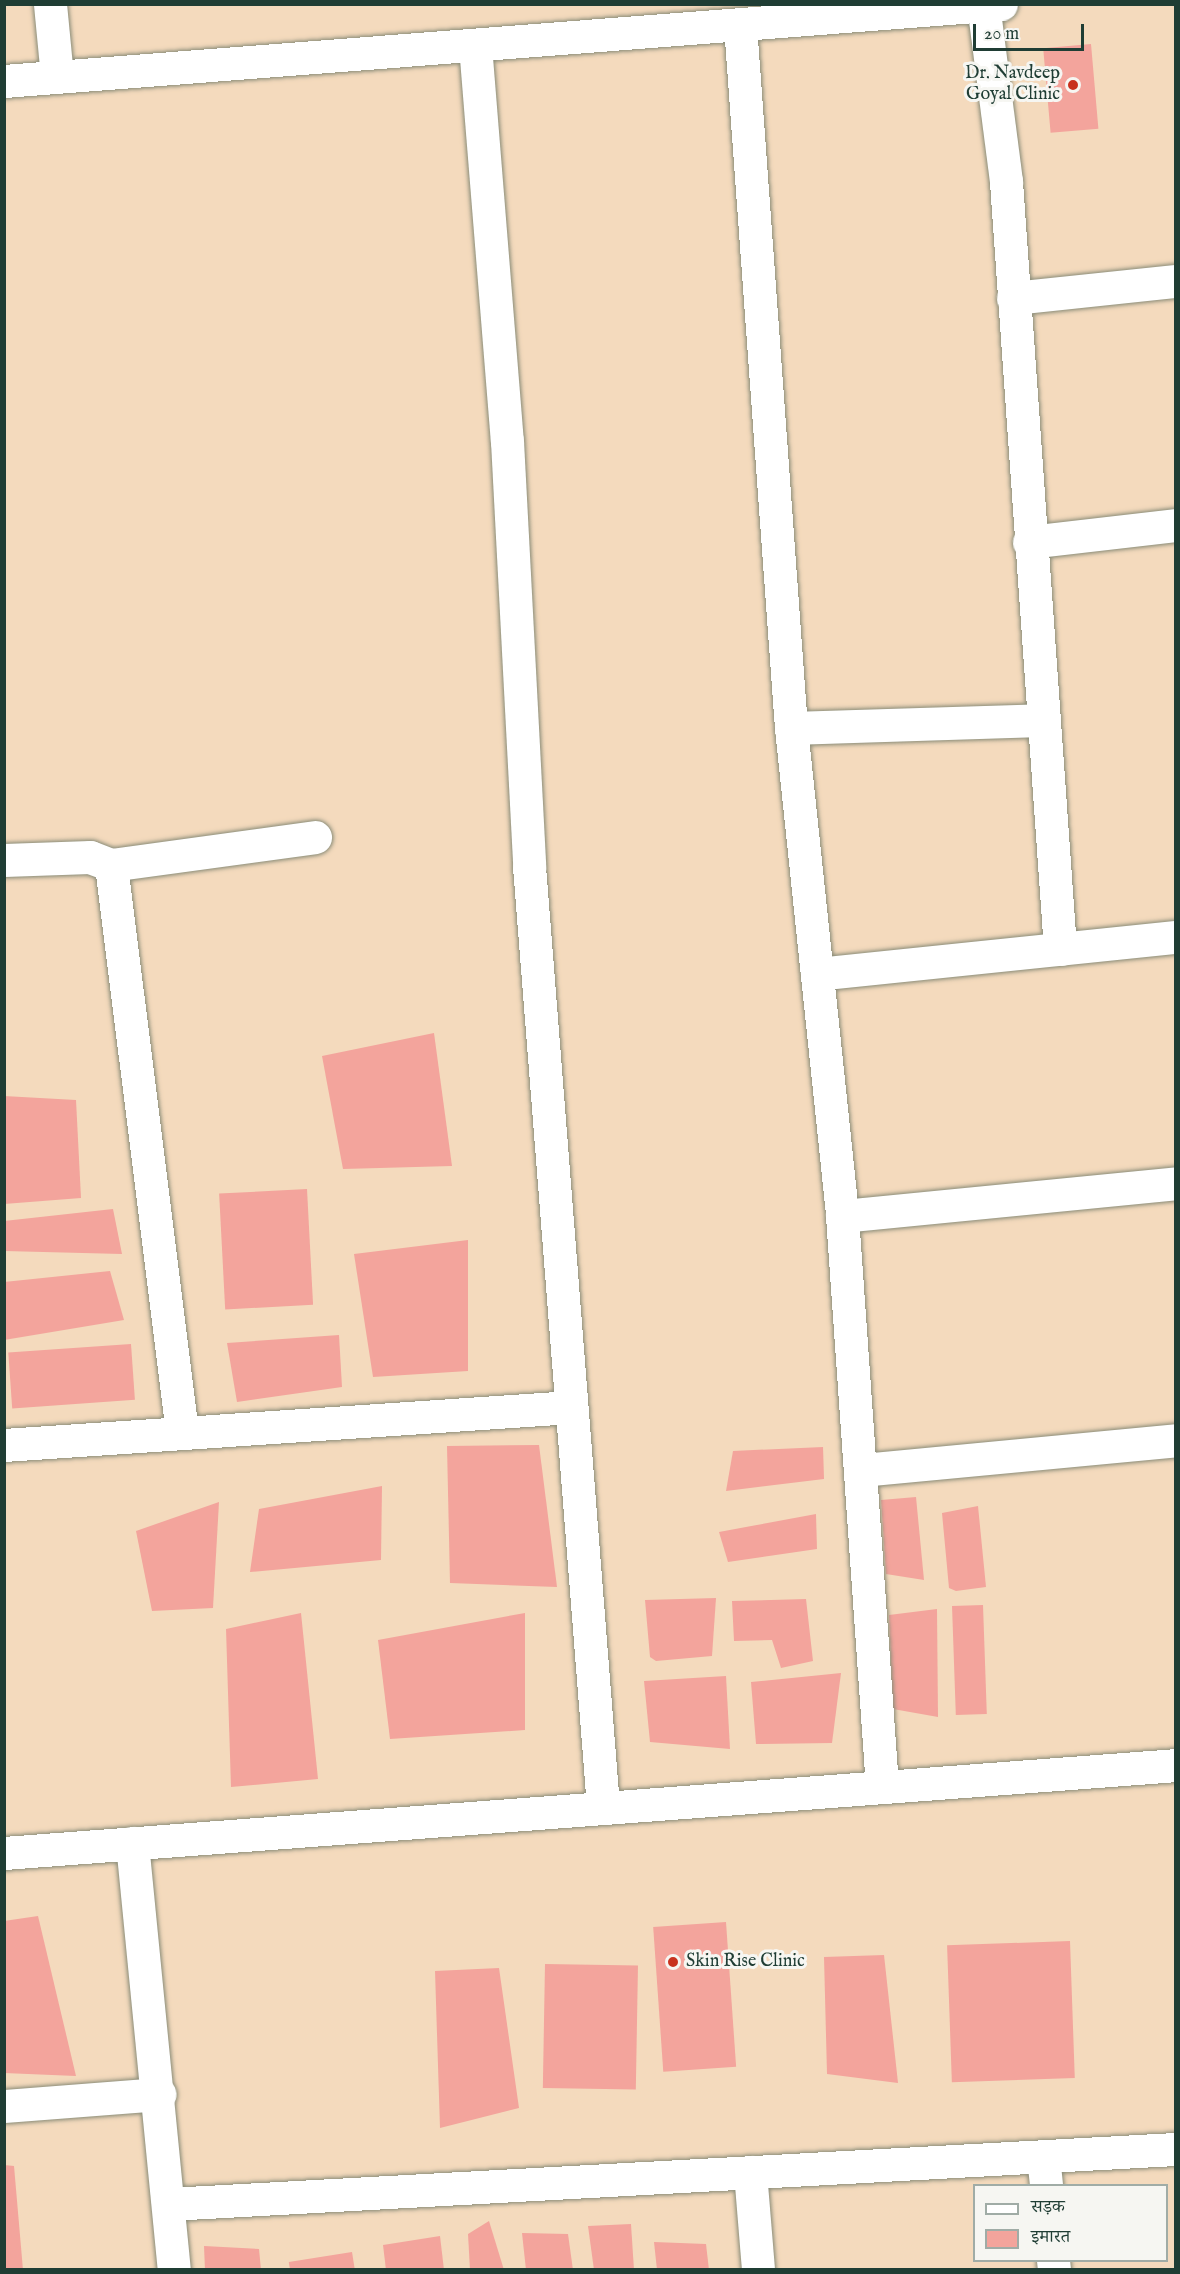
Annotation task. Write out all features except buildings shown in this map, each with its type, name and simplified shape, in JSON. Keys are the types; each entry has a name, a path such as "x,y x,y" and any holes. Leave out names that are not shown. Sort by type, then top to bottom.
{"street":[{"path":"50,4 57,77"},
{"path":"4,81 475,45 684,16 740,25 989,5 1006,182 1041,720 1059,949"},
{"path":"740,25 791,728 842,1216 882,1787"},
{"path":"475,45 507,441 529,866 603,1808"},
{"path":"1013,298 1176,281"},
{"path":"1029,542 1176,525"},
{"path":"791,728 1041,720"},
{"path":"4,860 90,857 111,865 315,837"},
{"path":"111,865 182,1433"},
{"path":"817,974 1176,937"},
{"path":"842,1216 1176,1183"},
{"path":"4,1445 571,1407"},
{"path":"861,1470 1176,1440"},
{"path":"4,1853 1176,1765"},
{"path":"132,1843 160,2094 174,2270"},
{"path":"4,2106 160,2094"},
{"path":"169,2204 750,2172 1044,2171 1176,2148"},
{"path":"750,2172 758,2270"}],"place":[{"name":"Dr. Navdeep Goyal Clinic","path":"1073,85"},
{"name":"Skin Rise Clinic","path":"673,1962"}]}
